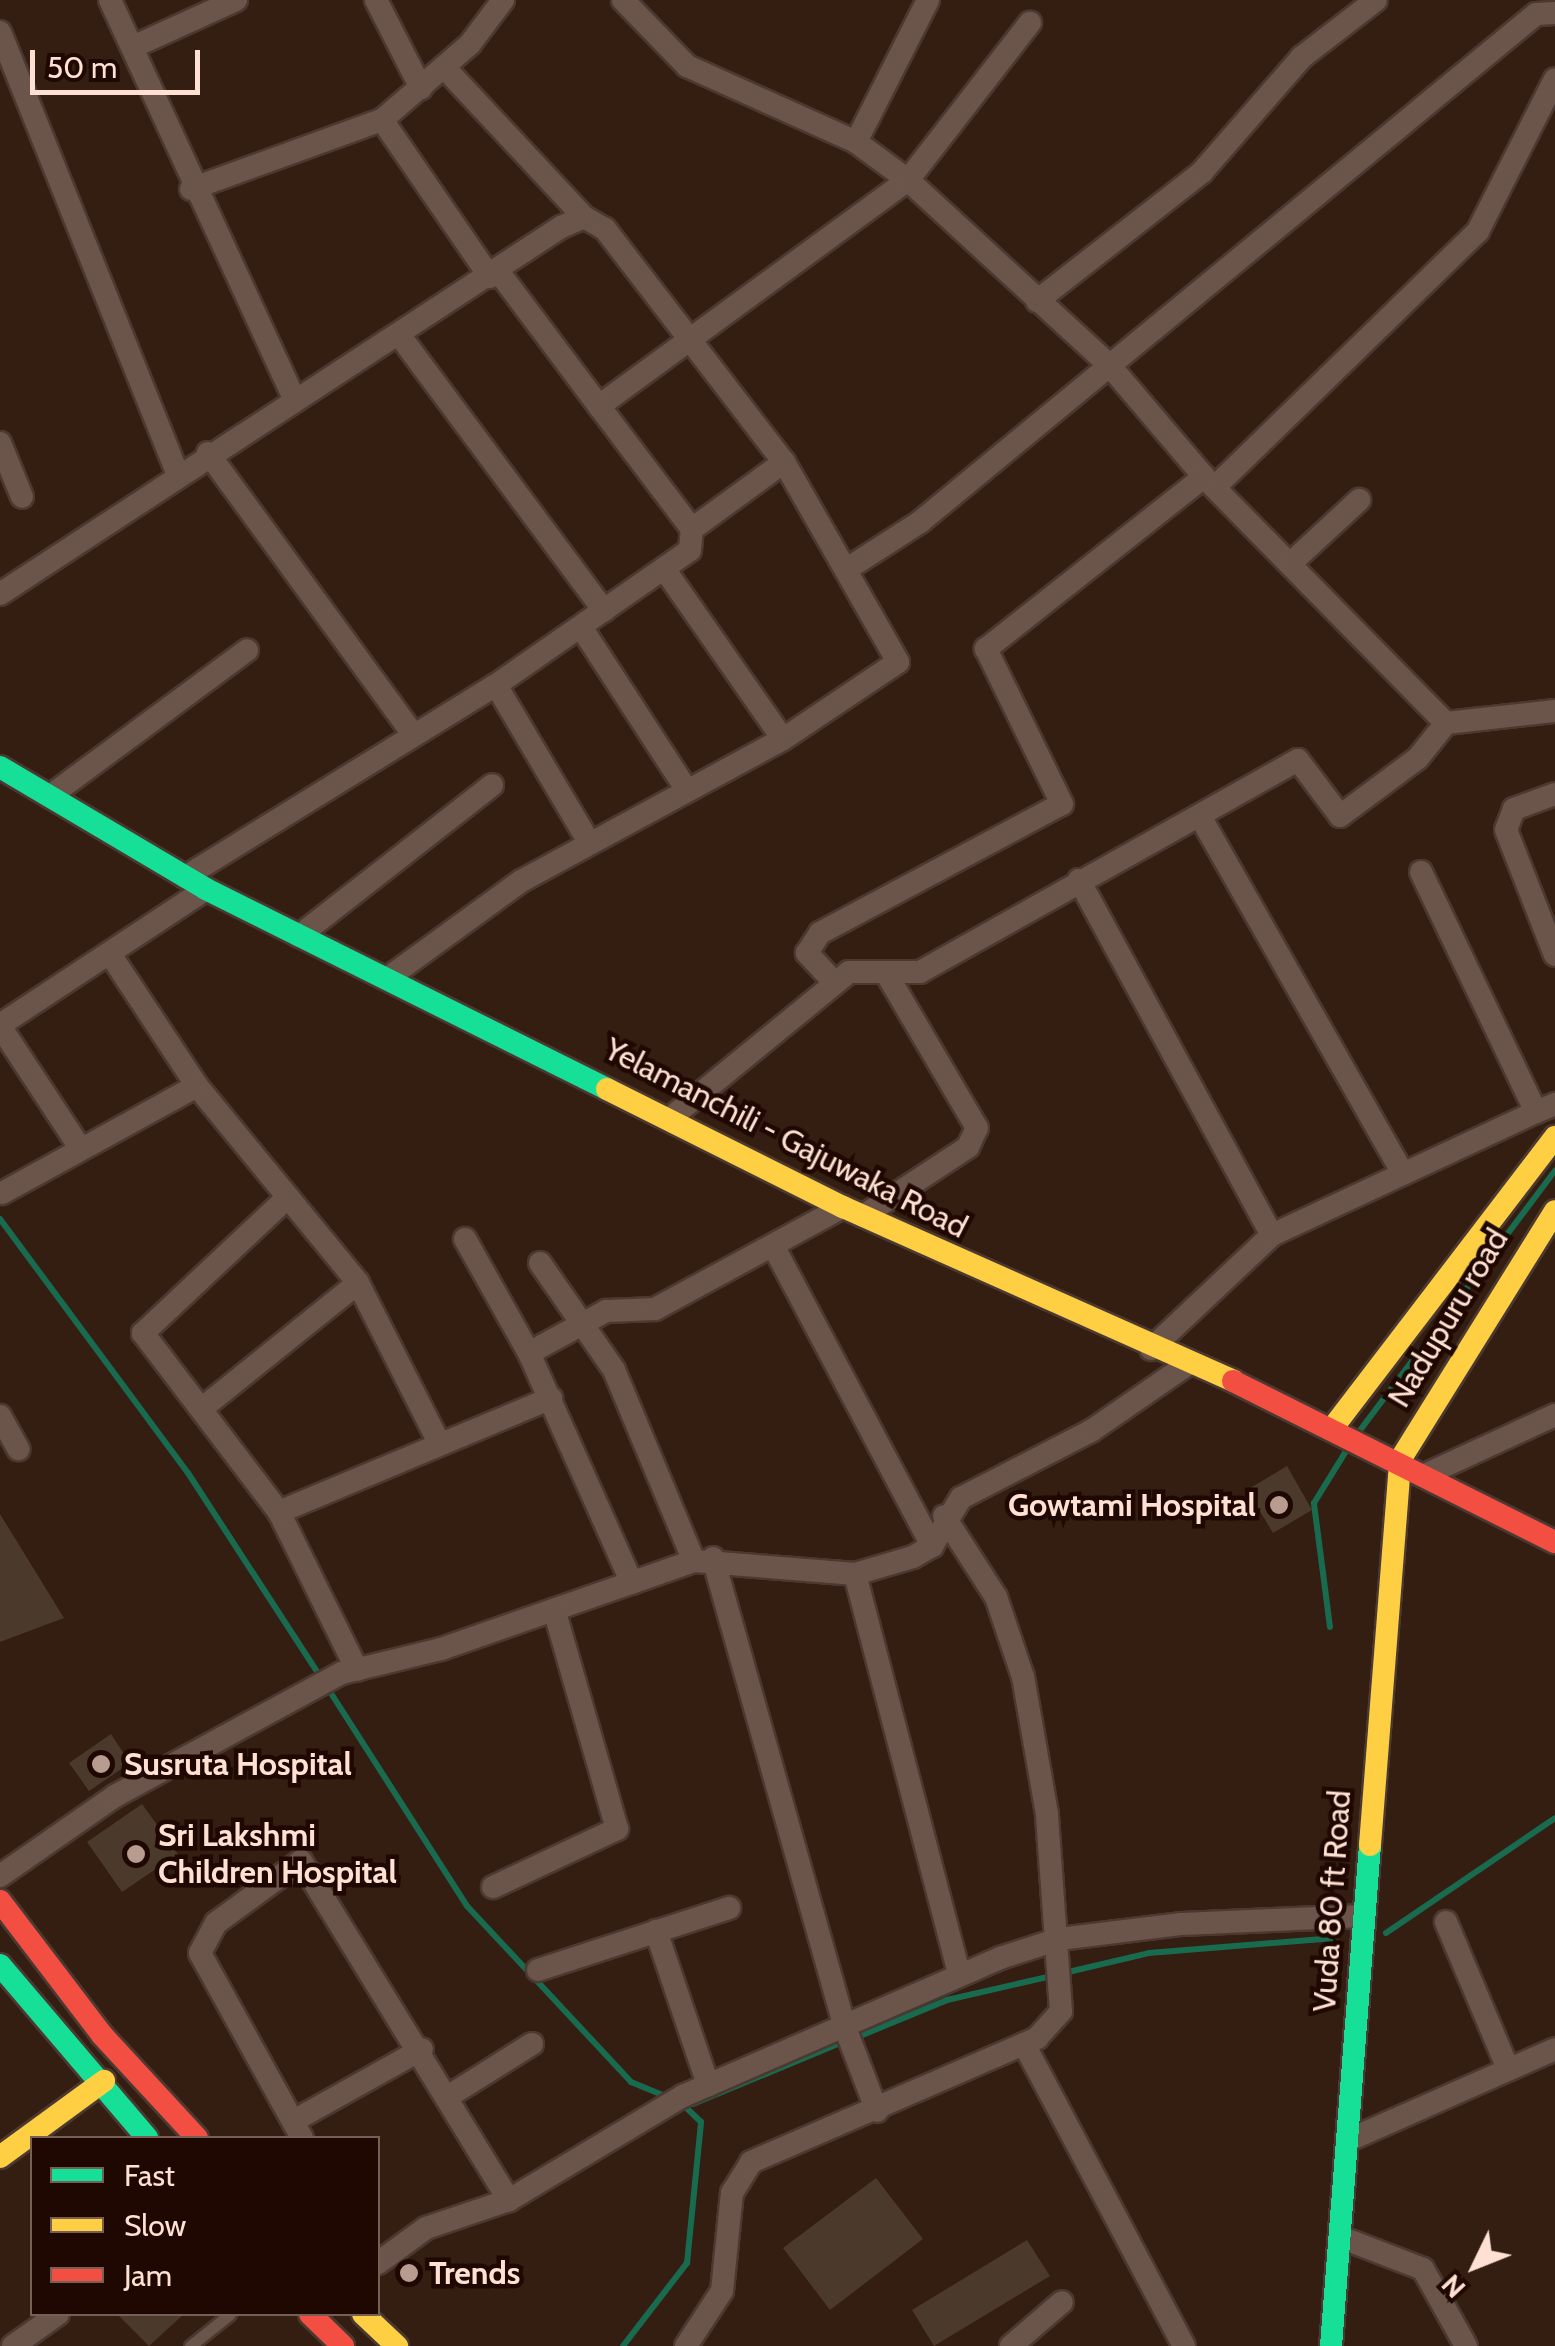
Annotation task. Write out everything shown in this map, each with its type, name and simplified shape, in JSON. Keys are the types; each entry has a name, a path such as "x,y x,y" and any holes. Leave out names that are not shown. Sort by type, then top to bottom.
{"main road":[{"name":"Yelamanchili - Gajuwaka Road","path":"0,766 196,883 299,936 673,1116 853,1212 1151,1349 1339,1428 1555,1542"},
{"path":"1339,1428 1555,1137"},
{"name":"Nadupuru road","path":"1395,1458 1555,1211"},
{"name":"Vuda 80 ft Road","path":"1331,2346 1395,1458"},
{"path":"0,1901 102,2035 195,2136"},
{"path":"0,1965 104,2081 145,2136"},
{"path":"0,2157 104,2081"},
{"path":"312,2316 343,2346"},
{"path":"365,2316 397,2346"}],"street":[{"path":"110,0 135,46 191,189 294,399"},
{"path":"135,46 236,0"},
{"path":"376,0 421,88"},
{"path":"623,0 688,66 856,142 908,180 1110,366 1210,482 1446,723"},
{"path":"856,142 928,0"},
{"path":"1037,301 1202,172 1302,57 1376,0"},
{"path":"191,189 382,120 444,67 497,3"},
{"path":"847,569 1110,366 1536,14 1555,13"},
{"path":"598,406 908,180 1030,23"},
{"path":"0,32 177,472"},
{"path":"388,978 589,842 783,740 898,662 784,462 691,335 605,228 584,218 444,67"},
{"path":"834,982 807,953 820,933 1062,804 986,650 1210,482 1478,231 1555,79"},
{"path":"80,1148 0,1025 110,954 196,883 410,731 496,685 690,550 692,529 494,274 382,120"},
{"path":"0,594 177,472 584,218"},
{"path":"400,336 604,611"},
{"path":"0,443 22,497"},
{"path":"208,454 410,731"},
{"path":"692,529 784,462"},
{"path":"1291,564 1359,500"},
{"path":"665,570 783,740"},
{"path":"581,627 687,790"},
{"path":"50,796 247,650"},
{"path":"496,685 589,842"},
{"path":"673,1116 848,972 920,972 1079,880 1201,818 1298,760 1340,816 1418,758 1446,723 1555,711"},
{"path":"299,936 492,785"},
{"path":"1555,794 1514,809 1506,830 1555,955"},
{"path":"1201,818 1403,1174"},
{"path":"1151,1349 1272,1235 1545,1108 1421,872"},
{"path":"1079,880 1272,1235"},
{"path":"110,954 197,1086 358,1283 437,1439"},
{"path":"529,1353 606,1311 654,1309 853,1212 968,1147 977,1128 886,973"},
{"path":"2,1193 197,1086"},
{"path":"288,1197 143,1333 204,1406 279,1512 349,1671"},
{"path":"465,1239 551,1398 632,1583"},
{"path":"776,1251 932,1546"},
{"path":"540,1264 585,1324 622,1386 704,1560 844,2025 876,2111"},
{"path":"204,1406 358,1283"},
{"path":"0,1876 115,1796 305,1689 349,1671 704,1560 855,1574 932,1546 944,1516 1188,1364"},
{"path":"279,1512 437,1439 551,1398"},
{"path":"1428,1474 1555,1415"},
{"path":"0,1416 18,1449"},
{"path":"690,2345 722,2291 739,2175 774,2149 876,2111 1024,2044 1052,2026 1064,1984 1023,1677 996,1597 944,1516"},
{"path":"855,1574 959,1974"},
{"path":"493,1887 617,1829 554,1610"},
{"path":"422,2049 300,2129 200,1953 216,1922 301,1861 422,2049 509,2200"},
{"path":"538,1970 729,1908"},
{"path":"380,2262 426,2228 509,2200 682,2096 959,1974 1059,1939 1363,1916"},
{"path":"1446,1922 1508,2069"},
{"path":"656,1931 708,2086"},
{"path":"450,2096 532,2044"},
{"path":"1024,2044 1184,2346"},
{"path":"1348,2140 1555,2048"},
{"path":"1340,2237 1423,2268 1466,2346"},
{"path":"1011,2346 1062,2302"},
{"path":"13,2346 55,2316"}],"lane":[{"path":"190,2346 228,2316"}],"building":[{"path":"1287,1466 1312,1510 1273,1533 1247,1490"},
{"path":"0,1514 64,1618 0,1642"},
{"path":"111,1734 130,1763 89,1791 69,1763"},
{"path":"142,1804 178,1854 122,1892 87,1842"},
{"path":"876,2178 923,2239 830,2310 783,2248"},
{"path":"1027,2240 1050,2276 934,2346 912,2310"},
{"path":"119,2316 182,2316 149,2346"}],"waterway":[{"path":"1361,1429 1555,1171"},
{"path":"0,1219 188,1473 320,1676"},
{"path":"1330,1627 1314,1503 1348,1448"},
{"path":"327,1687 467,1906 631,2082 670,2098"},
{"path":"1386,1933 1555,1818"},
{"path":"1064,1973 1149,1953 1335,1938"},
{"path":"855,2038 947,2000 1052,1976"},
{"path":"693,2104 843,2042"},
{"path":"623,2346 687,2263 701,2122 681,2103"}],"traffic: fast":[{"path":"0,767 206,889 607,1089"},
{"path":"1331,2346 1370,1845"},
{"path":"0,1965 145,2136"}],"traffic: slow":[{"path":"607,1089 843,1207 1233,1381"},
{"path":"1334,1426 1555,1137"},
{"path":"1370,1845 1400,1460 1555,1211"},
{"path":"0,2157 104,2081"},
{"path":"365,2316 397,2346"}],"traffic: jam":[{"path":"1233,1381 1555,1542"},
{"path":"0,1901 102,2035 195,2136"},
{"path":"312,2316 343,2346"}],"place":[{"name":"Gowtami Hospital","path":"1279,1505"},
{"name":"Susruta Hospital","path":"101,1764"},
{"name":"Sri Lakshmi Children Hospital","path":"136,1854"},
{"name":"Trends","path":"409,2273"}]}
